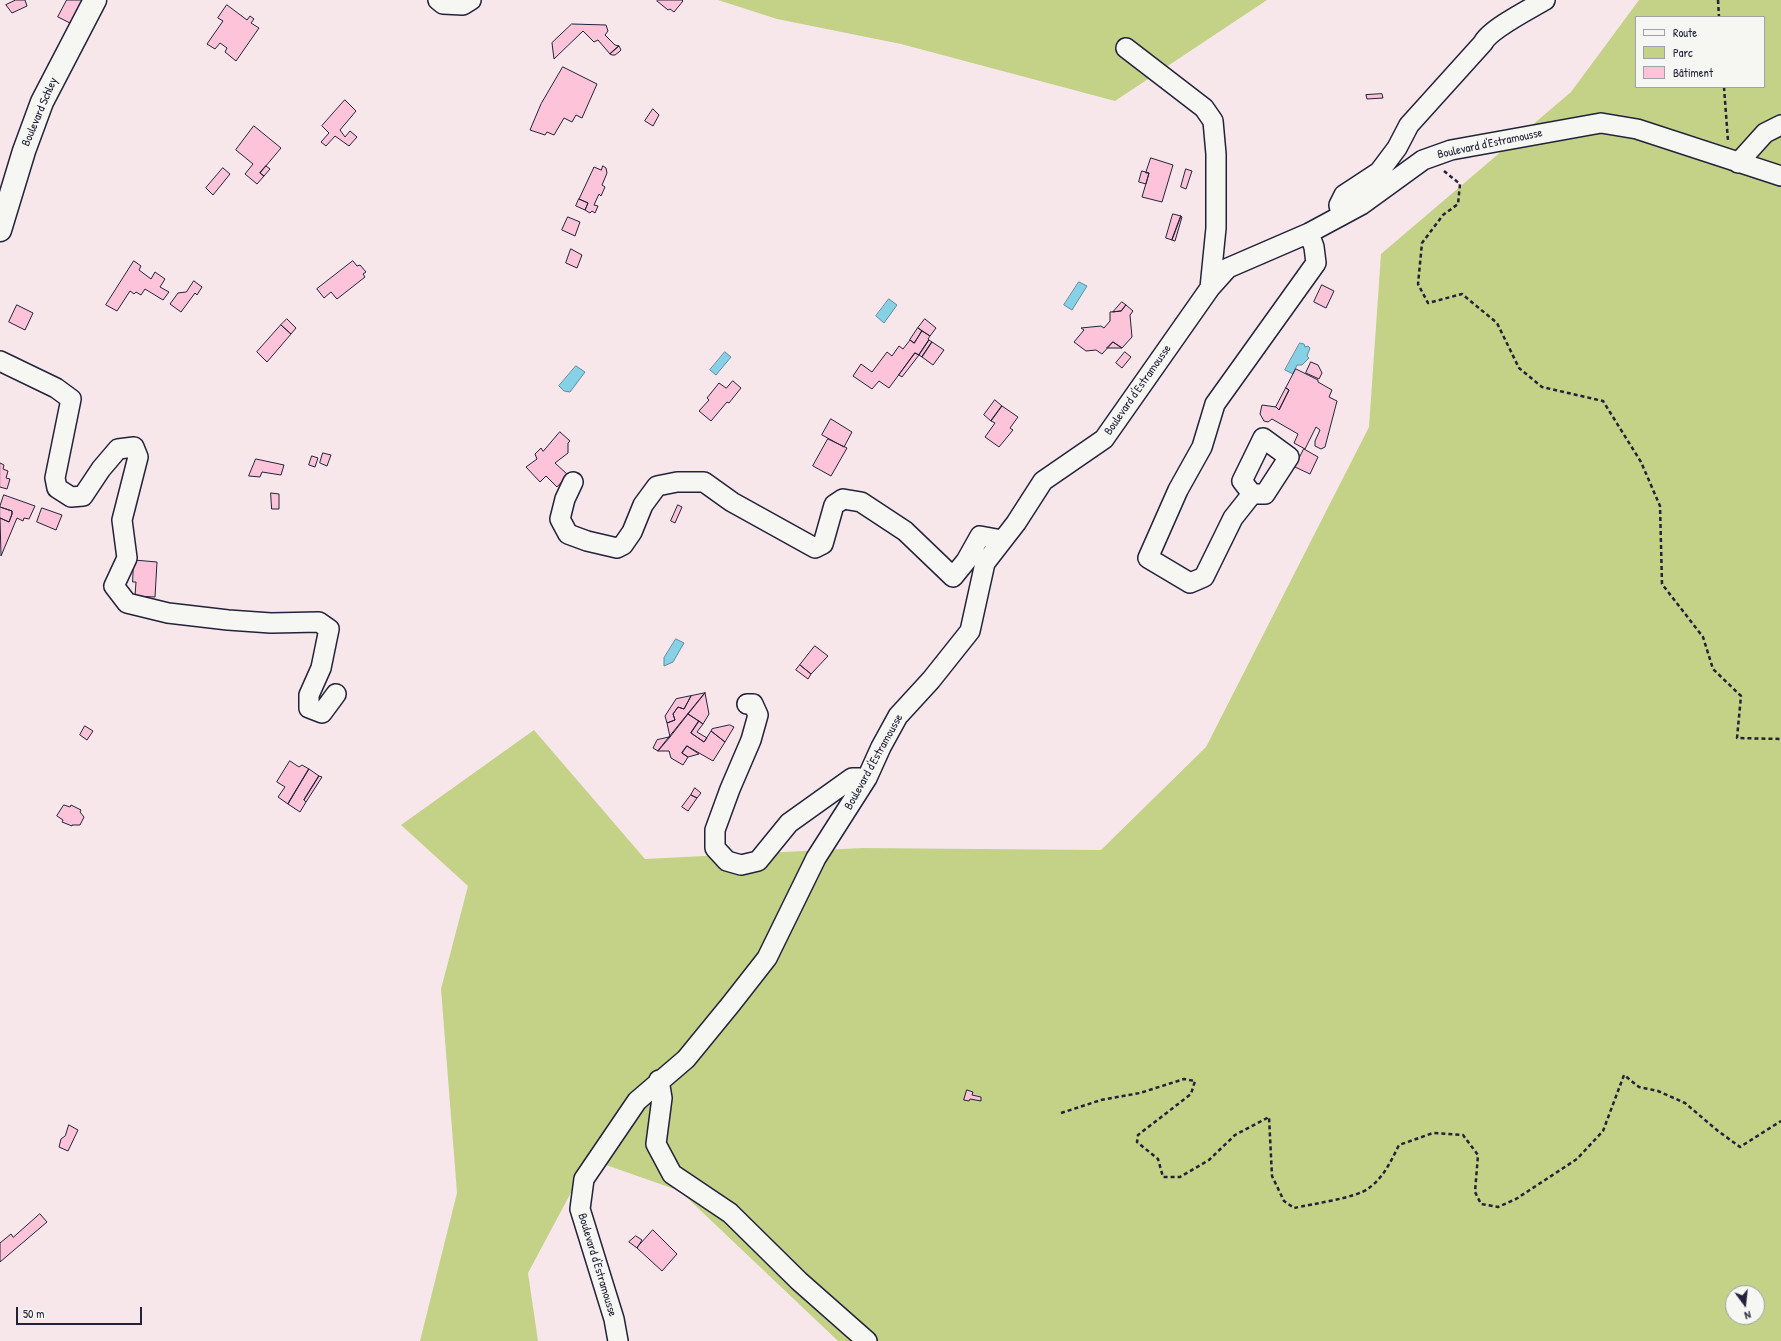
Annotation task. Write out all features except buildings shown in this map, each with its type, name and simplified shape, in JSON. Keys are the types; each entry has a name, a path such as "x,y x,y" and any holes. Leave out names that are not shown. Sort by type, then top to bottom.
{"main road":[{"name":"Boulevard Schley","path":"0,230 24,151 42,102 95,0"}],"street":[{"path":"438,0 443,4 463,5 471,0"},
{"path":"1341,216 1339,205 1344,194 1379,172 1397,148 1409,125 1459,71 1486,38 1511,20 1545,0"},
{"path":"1126,48 1204,108 1212,121 1216,154 1216,228 1210,288"},
{"name":"Boulevard d'Estramousse","path":"618,1341 614,1318 580,1208 584,1178 637,1101 659,1080 686,1059 766,958 816,858 867,778 881,747 898,716 931,680 970,631 985,563 1016,523 1043,481 1104,439 1210,288 1228,268 1309,233 1361,205 1423,160 1451,150 1601,123 1637,129 1781,176"},
{"path":"1734,161 1765,133 1781,125"},
{"path":"1252,494 1233,518 1204,577 1190,583 1148,558 1178,490 1202,447 1215,404 1316,262 1314,247 1309,233"},
{"path":"0,361 56,388 71,400 55,478 57,488 72,498 83,496 118,449 134,447 138,457 122,520 127,558 114,586 127,603 168,613 228,620 271,623 319,622 330,629 321,668 309,695 309,708 322,713 336,694"},
{"path":"573,482 565,499 560,518 568,534 587,541 617,548 623,545 632,532 643,505 657,486 677,482 704,482 732,502 815,548 823,544 834,505 843,499 861,502 905,530 953,576 966,561 980,536 1002,540"},
{"path":"747,704 753,704 758,715 751,740 730,789 715,830 715,848 727,861 741,865 758,861 788,823 852,778 867,778"},
{"path":"659,1080 662,1098 656,1144 672,1174 730,1213 799,1282 867,1341"}],"path":[{"path":"1718,0 1719,16"},
{"path":"1724,88 1734,161"},
{"path":"1451,150 1443,172 1460,184 1458,204 1443,215 1422,243 1418,284 1428,303 1462,294 1497,323 1519,368 1542,387 1603,401 1641,462 1660,506 1662,584 1703,636 1713,669 1741,696 1737,738 1781,739"},
{"path":"1062,1113 1101,1100 1140,1093 1184,1079 1195,1081 1191,1094 1138,1135 1137,1142 1158,1158 1163,1177 1180,1177 1209,1160 1235,1134 1269,1117 1272,1176 1284,1201 1294,1208 1351,1196 1369,1189 1388,1169 1399,1145 1433,1132 1463,1135 1478,1155 1475,1192 1481,1204 1498,1207 1516,1199 1577,1159 1603,1131 1624,1075 1639,1087 1658,1091 1685,1103 1718,1131 1740,1147 1781,1121"}],"green space":[{"path":"718,0 1267,0 1115,101 901,44 777,19"},
{"path":"1639,0 1781,0 1781,1341 838,1341 680,1191 589,1159 528,1273 538,1341 420,1341 457,1193 441,989 468,886 401,825 534,730 645,859 863,848 1101,850 1206,747 1369,427 1381,254 1571,92"}],"water":[{"path":"1079,282 1087,286 1072,310 1064,305"},
{"path":"889,299 897,305 884,323 876,316"},
{"path":"1300,343 1304,344 1305,347 1308,346 1310,348 1307,356 1309,358 1302,365 1297,365 1293,374 1285,370"},
{"path":"725,352 731,357 716,375 710,370"},
{"path":"576,366 585,372 570,392 564,391 559,386"},
{"path":"676,639 684,643 673,662 664,666 664,658"}]}
